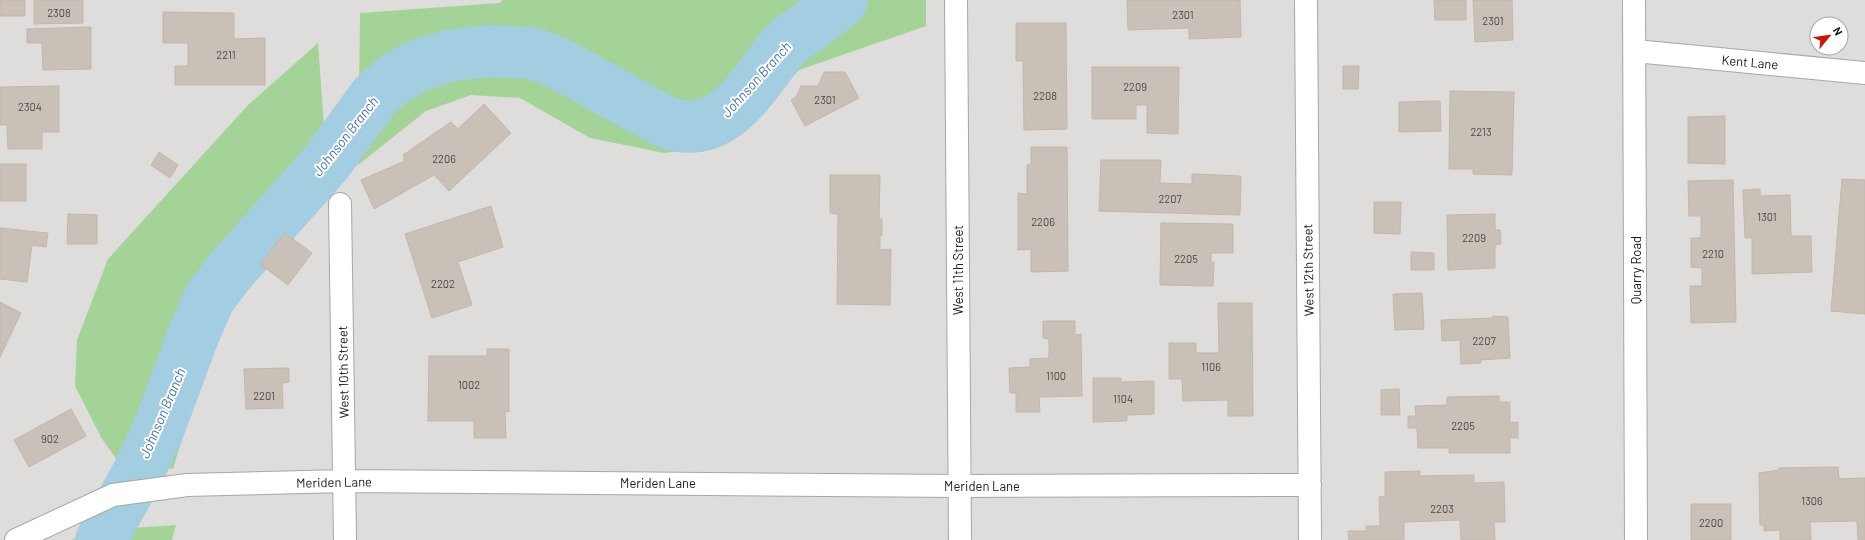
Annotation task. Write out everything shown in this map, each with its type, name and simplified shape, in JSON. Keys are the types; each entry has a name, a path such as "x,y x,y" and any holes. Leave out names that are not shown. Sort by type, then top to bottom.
{"street":[{"name":"West 11th Street","path":"956,0 960,540"},
{"name":"West 12th Street","path":"1306,0 1310,540"},
{"name":"Quarry Road","path":"1634,0 1636,540"},
{"name":"Kent Lane","path":"1635,51 1865,73"},
{"name":"West 10th Street","path":"340,204 345,540"},
{"name":"Meriden Lane","path":"16,540 112,495 187,484 345,481 960,486 1310,484"}],"shaded area":[{"path":"0,0 1865,0 1865,540 0,540"}],"green space":[{"path":"503,0 926,0 926,26 799,70 750,125 717,146 664,153 590,138 520,98 471,95 426,111 358,165 360,13 499,3"},
{"path":"318,43 329,194 292,225 235,285 209,348 173,469 120,464 102,439 75,386 77,340 108,259 248,105"},
{"path":"176,525 172,540 71,540 100,530"}],"building":[{"path":"0,0 25,0 25,16 0,16"},
{"path":"34,0 83,0 83,23 34,24"},
{"path":"1127,0 1240,0 1241,37 1189,39 1189,28 1128,30"},
{"path":"1434,0 1466,0 1466,20 1435,20"},
{"path":"1473,0 1512,0 1513,40 1475,42"},
{"path":"163,12 234,13 234,39 265,38 265,85 175,85 175,66 188,66 188,43 163,43"},
{"path":"1016,23 1066,23 1067,129 1024,130 1023,61 1016,61"},
{"path":"91,27 91,69 43,70 42,43 27,43 27,29"},
{"path":"1343,66 1359,66 1358,89 1343,89"},
{"path":"1092,67 1179,67 1178,134 1147,133 1147,105 1136,105 1136,119 1092,119"},
{"path":"824,72 845,72 859,98 805,126 791,100 796,97 801,86 818,86"},
{"path":"59,86 59,132 42,132 42,149 8,149 7,125 0,125 0,87"},
{"path":"1450,91 1514,92 1512,175 1473,174 1473,169 1449,169"},
{"path":"1440,101 1441,131 1399,132 1399,102"},
{"path":"484,104 511,133 449,191 434,175 374,209 361,180 405,161 403,155 451,122 458,129"},
{"path":"1725,116 1725,164 1688,163 1688,117"},
{"path":"1031,147 1067,147 1068,271 1031,272 1031,249 1018,250 1018,193 1027,194 1027,165 1031,164"},
{"path":"159,152 178,165 170,178 151,165"},
{"path":"1101,160 1161,160 1160,183 1192,184 1192,174 1241,176 1240,215 1099,211"},
{"path":"0,164 26,164 26,201 0,201"},
{"path":"830,175 880,175 879,219 882,219 882,235 880,236 880,250 891,249 890,305 837,304 838,214 830,213"},
{"path":"1842,179 1865,180 1865,314 1831,311"},
{"path":"1733,180 1736,322 1691,323 1690,286 1702,286 1702,268 1691,267 1691,238 1701,238 1701,216 1689,216 1688,181"},
{"path":"1760,189 1760,196 1790,195 1791,236 1811,236 1812,272 1752,274 1752,238 1745,238 1743,190"},
{"path":"1374,202 1401,202 1400,234 1374,233"},
{"path":"491,206 503,247 458,262 472,305 432,318 405,234"},
{"path":"68,214 97,215 97,244 67,244"},
{"path":"1495,214 1495,230 1500,230 1501,244 1495,245 1495,268 1448,270 1447,215"},
{"path":"1161,223 1233,224 1233,253 1211,253 1211,263 1214,262 1213,286 1160,285"},
{"path":"0,228 48,233 46,247 32,245 27,282 0,279"},
{"path":"285,233 312,253 288,285 260,264"},
{"path":"1411,252 1434,253 1434,270 1411,270"},
{"path":"1422,293 1424,329 1395,330 1393,294"},
{"path":"0,302 21,313 0,357"},
{"path":"1218,303 1252,303 1253,416 1228,416 1228,400 1183,401 1182,379 1169,379 1169,343 1196,343 1196,353 1219,353"},
{"path":"1493,316 1508,317 1510,358 1481,360 1481,363 1461,364 1460,340 1442,341 1441,320 1493,318"},
{"path":"1043,321 1075,321 1075,335 1081,334 1082,396 1039,397 1040,412 1016,412 1016,393 1010,393 1009,368 1030,367 1030,359 1049,358 1049,339 1043,338"},
{"path":"487,349 509,349 509,412 505,411 506,438 474,438 474,421 428,421 429,356 487,356"},
{"path":"289,368 289,382 282,383 283,408 246,409 244,369"},
{"path":"1093,378 1121,378 1121,382 1154,381 1154,414 1127,415 1127,421 1093,422"},
{"path":"1399,389 1400,415 1381,415 1381,390"},
{"path":"1499,396 1499,402 1510,402 1510,423 1518,422 1518,438 1510,438 1510,453 1449,453 1449,448 1418,448 1417,428 1408,428 1408,416 1416,416 1415,406 1447,405 1447,397"},
{"path":"71,409 86,436 29,467 14,440"},
{"path":"1838,467 1839,479 1865,478 1865,540 1858,540 1857,521 1810,522 1811,540 1780,540 1780,530 1764,531 1764,525 1760,525 1759,473 1779,470 1779,468"},
{"path":"1420,471 1420,476 1474,475 1474,483 1504,482 1505,522 1494,522 1495,540 1461,540 1460,520 1404,522 1404,540 1349,540 1348,531 1366,531 1366,526 1380,526 1379,497 1385,496 1385,472"},
{"path":"1691,504 1731,504 1731,540 1691,540"}],"waterway":[{"name":"Johnson Branch","path":"101,540 138,473 157,433 195,331 209,299 230,271 326,163 374,97 394,79 419,65 452,55 492,51 531,53 554,61 666,122 683,126 699,126 714,121 739,103 784,45 829,12 842,0"}]}
